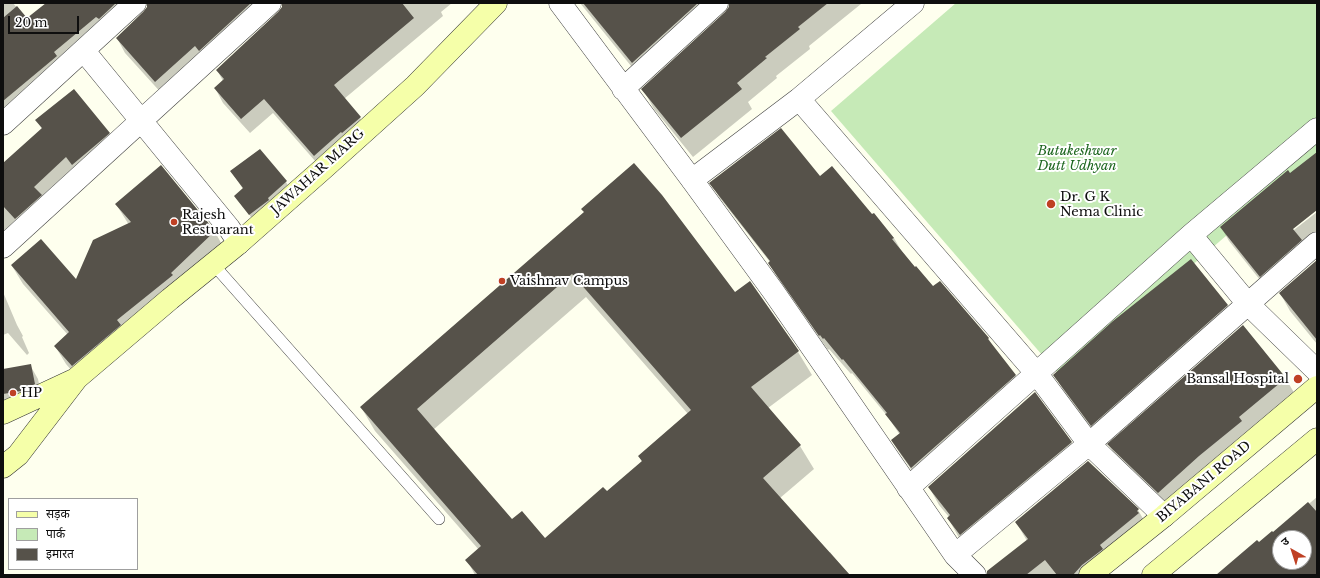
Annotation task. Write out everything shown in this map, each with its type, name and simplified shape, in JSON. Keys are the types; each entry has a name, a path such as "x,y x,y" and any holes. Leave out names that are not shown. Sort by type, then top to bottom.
{"main road":[{"name":"JAWAHAR MARG","path":"77,378 239,243 415,86 496,3"},
{"path":"3,413 77,378"},
{"path":"3,467 18,455 77,378"},
{"name":"BIYABANI ROAD","path":"1090,575 1164,516 1317,387"},
{"path":"1152,575 1317,439"}],"street":[{"path":"3,124 135,3"},
{"path":"3,247 270,3"},
{"path":"560,3 773,291 955,555 975,575"},
{"path":"623,89 717,3"},
{"path":"692,180 799,99 913,3"},
{"path":"84,51 229,228 239,243"},
{"path":"799,99 1037,374 1089,444 1164,516"},
{"path":"908,488 1191,235 1317,129"},
{"path":"1191,235 1248,304 1317,371"},
{"path":"955,555 1089,444 1317,243"}],"lane":[{"path":"213,264 439,519"}],"green space":[{"name":"Butukeshwar Dutt Udhyan","path":"956,3 1317,3 1317,157 1062,378 831,111"}],"building":[{"path":"46,3 116,3 99,19 96,17 54,52 57,56 3,101 3,18 17,6 27,18"},
{"path":"147,3 251,3 199,51 195,46 155,82 116,38 143,12 147,7"},
{"path":"282,3 402,3 414,18 334,85 361,117 342,133 341,132 314,156 264,99 241,119 214,88 224,79 216,70 278,12 282,7"},
{"path":"583,3 698,3 632,63"},
{"path":"729,3 828,3 798,27 800,29 765,57 767,58 737,83 742,89 681,138 641,89 725,12 729,7"},
{"path":"74,89 110,133 72,165 66,157 34,187 42,195 15,219 3,206 3,163 42,128 35,120"},
{"path":"781,128 820,176 832,166 872,214 874,213 894,238 892,239 915,267 916,266 933,286 940,281 989,338 988,339 1016,375 911,468 891,440 900,433 885,414 887,413 843,359 842,360 824,338 823,339 820,335 819,336 768,263 770,261 709,183"},
{"path":"260,149 287,181 268,198 269,200 249,215 234,196 243,188 230,171"},
{"path":"1317,152 1317,210 1293,229 1302,240 1260,277 1220,227 1288,170 1290,173"},
{"path":"634,163 662,195 735,292 750,281 799,351 751,387 801,445 763,478 850,575 478,575 465,560 481,546 360,407 584,212 581,209","holes":["572,274 691,410 638,456 642,461 607,491 603,487 545,538 522,511 512,519 417,409"]},
{"path":"161,165 215,231 171,273 173,275 117,320 121,325 72,366 54,346 69,332 11,265 41,239 76,279 93,240 131,222 115,204"},
{"path":"1191,259 1228,305 1091,426 1053,375 1113,321"},
{"path":"1317,260 1317,340 1279,293"},
{"path":"1243,325 1286,378 1239,417 1242,421 1199,456 1158,493 1107,444"},
{"path":"31,364 35,384 21,391 3,394 3,369"},
{"path":"1035,392 1072,442 960,535 947,518 950,515 928,487"},
{"path":"1088,461 1139,509 1137,511 1139,513 1100,545 1103,549 1082,565 1073,575 1057,575 1045,560 1026,575 987,575 987,571 1028,539 1015,522"},
{"path":"1308,502 1317,512 1317,575 1216,575 1257,540 1259,542 1272,531 1272,570 1312,570 1312,530 1275,530"}],"place":[{"name":"Dr. G K Nema Clinic","path":"1051,204"},
{"name":"Rajesh Restuarant","path":"174,222"},
{"name":"Vaishnav Campus","path":"502,281"},
{"name":"Bansal Hospital","path":"1298,379"},
{"name":"HP","path":"13,393"}]}
